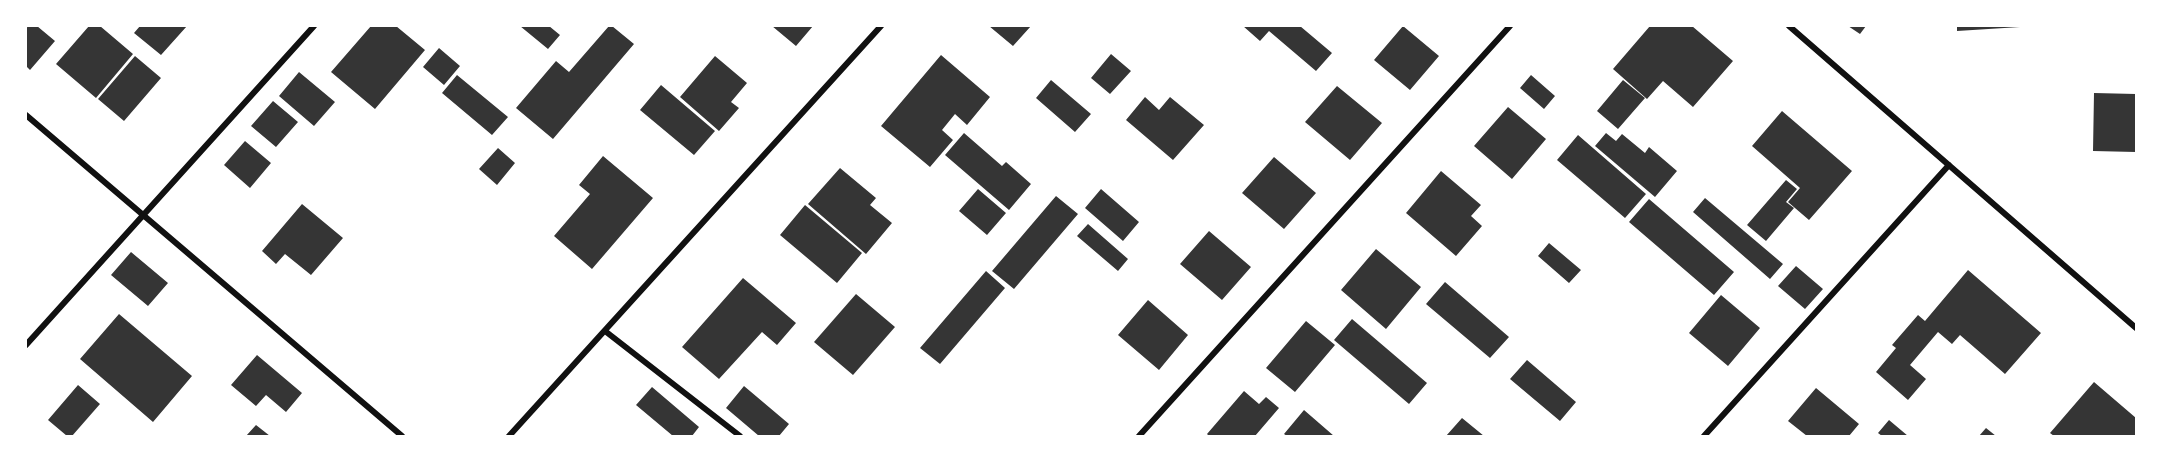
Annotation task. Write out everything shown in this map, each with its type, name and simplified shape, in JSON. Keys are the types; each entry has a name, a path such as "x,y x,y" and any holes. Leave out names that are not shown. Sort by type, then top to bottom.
{"street":[{"path":"26,345 314,26"},
{"path":"509,436 880,26"},
{"path":"1139,436 1510,26"},
{"path":"1789,26 2136,328"},
{"path":"26,115 402,436"},
{"path":"1704,436 1949,165"},
{"path":"605,331 740,436"}],"building":[{"path":"28,26 37,26 55,41 30,70 26,66 26,29"},
{"path":"89,26 100,26 133,54 96,98 56,64"},
{"path":"140,26 187,26 161,55 134,33"},
{"path":"371,26 396,26 425,50 375,109 331,72"},
{"path":"520,26 549,26 560,35 548,49"},
{"path":"609,26 634,44 553,139 516,108 556,61 569,72"},
{"path":"772,26 813,26 796,46"},
{"path":"989,26 1031,26 1013,46"},
{"path":"1243,26 1300,26 1332,53 1316,71 1269,31 1260,41"},
{"path":"1403,26 1439,56 1410,90 1374,60"},
{"path":"1650,26 1692,26 1733,61 1693,107 1663,81 1647,99 1613,69"},
{"path":"1848,26 1866,26 1860,34"},
{"path":"1957,26 2019,26 2020,27 1957,31"},
{"path":"439,48 460,66 444,85 423,67"},
{"path":"1111,54 1131,71 1110,94 1091,78"},
{"path":"941,55 990,97 967,125 955,114 942,130 953,140 930,167 881,126"},
{"path":"135,56 161,78 124,121 98,99"},
{"path":"715,56 747,83 731,102 739,108 719,131 680,97"},
{"path":"299,72 335,102 314,126 279,96"},
{"path":"457,75 508,117 492,135 442,93"},
{"path":"1531,75 1555,96 1544,109 1520,88"},
{"path":"1051,80 1091,114 1075,132 1036,98"},
{"path":"1623,80 1645,98 1618,129 1597,111"},
{"path":"661,85 715,131 694,155 640,110"},
{"path":"1337,86 1382,123 1350,160 1305,122"},
{"path":"2094,93 2136,94 2136,152 2093,151"},
{"path":"1145,97 1159,110 1170,97 1204,125 1173,160 1126,120"},
{"path":"273,101 298,122 276,147 251,126"},
{"path":"1508,107 1546,139 1512,179 1474,146"},
{"path":"1782,111 1852,171 1809,220 1788,202 1800,188 1752,146"},
{"path":"964,133 1002,166 1006,162 1031,184 1009,210 945,155"},
{"path":"1606,133 1616,141 1622,134 1645,153 1649,147 1677,171 1655,197 1595,146"},
{"path":"1578,135 1646,194 1625,218 1557,160"},
{"path":"245,141 271,163 250,188 224,165"},
{"path":"498,148 515,163 497,185 479,169"},
{"path":"603,156 653,198 592,269 554,236 590,194 579,185"},
{"path":"1274,157 1316,193 1284,229 1242,193"},
{"path":"840,168 876,198 870,205 892,223 866,254 808,204"},
{"path":"1441,171 1481,205 1471,216 1482,226 1456,256 1406,213"},
{"path":"1786,180 1797,189 1786,202 1794,208 1766,241 1747,225"},
{"path":"978,189 1006,213 987,235 959,211"},
{"path":"1101,189 1139,222 1123,241 1085,208"},
{"path":"1056,196 1078,214 1014,289 992,271"},
{"path":"1705,198 1783,264 1770,279 1693,212"},
{"path":"1649,199 1734,272 1714,295 1629,222"},
{"path":"302,204 343,238 311,275 285,254 276,264 262,251"},
{"path":"805,205 862,253 837,283 780,235"},
{"path":"1088,224 1128,259 1118,271 1077,236"},
{"path":"1209,231 1251,267 1222,300 1180,264"},
{"path":"1549,243 1581,270 1569,283 1538,256"},
{"path":"1376,249 1421,287 1386,329 1341,290"},
{"path":"131,252 168,283 148,306 111,275"},
{"path":"1796,266 1823,289 1805,309 1778,286"},
{"path":"1968,270 2041,333 2005,374 1960,335 1952,344 1938,332 1910,365 1926,379 1908,400 1876,372 1896,348 1892,345 1918,315 1925,321"},
{"path":"986,271 1005,288 940,364 920,348"},
{"path":"743,278 796,323 777,345 762,332 719,379 682,347"},
{"path":"1445,282 1509,337 1490,358 1426,304"},
{"path":"856,294 895,327 853,375 814,342"},
{"path":"1721,295 1760,328 1728,366 1689,333"},
{"path":"1148,300 1188,335 1159,370 1118,335"},
{"path":"119,314 192,376 153,422 80,359"},
{"path":"1352,319 1427,383 1409,404 1334,340"},
{"path":"1306,321 1335,345 1295,392 1266,368"},
{"path":"257,355 302,393 286,412 266,395 256,406 231,385"},
{"path":"1527,360 1576,402 1560,421 1510,379"},
{"path":"2094,382 2136,418 2136,436 2054,436 2050,433"},
{"path":"78,385 100,404 72,436 67,436 48,420"},
{"path":"744,386 789,424 779,436 759,436 726,408"},
{"path":"652,387 699,427 692,436 673,436 636,405"},
{"path":"1816,388 1859,424 1849,436 1807,436 1788,421"},
{"path":"1244,391 1259,404 1266,397 1279,408 1255,436 1209,436 1207,434"},
{"path":"1304,410 1334,436 1287,436 1284,434"},
{"path":"1462,418 1484,436 1446,436"},
{"path":"1889,420 1908,436 1882,436 1878,433"},
{"path":"256,425 270,436 246,436"},
{"path":"1986,428 1996,436 1979,436"}]}
